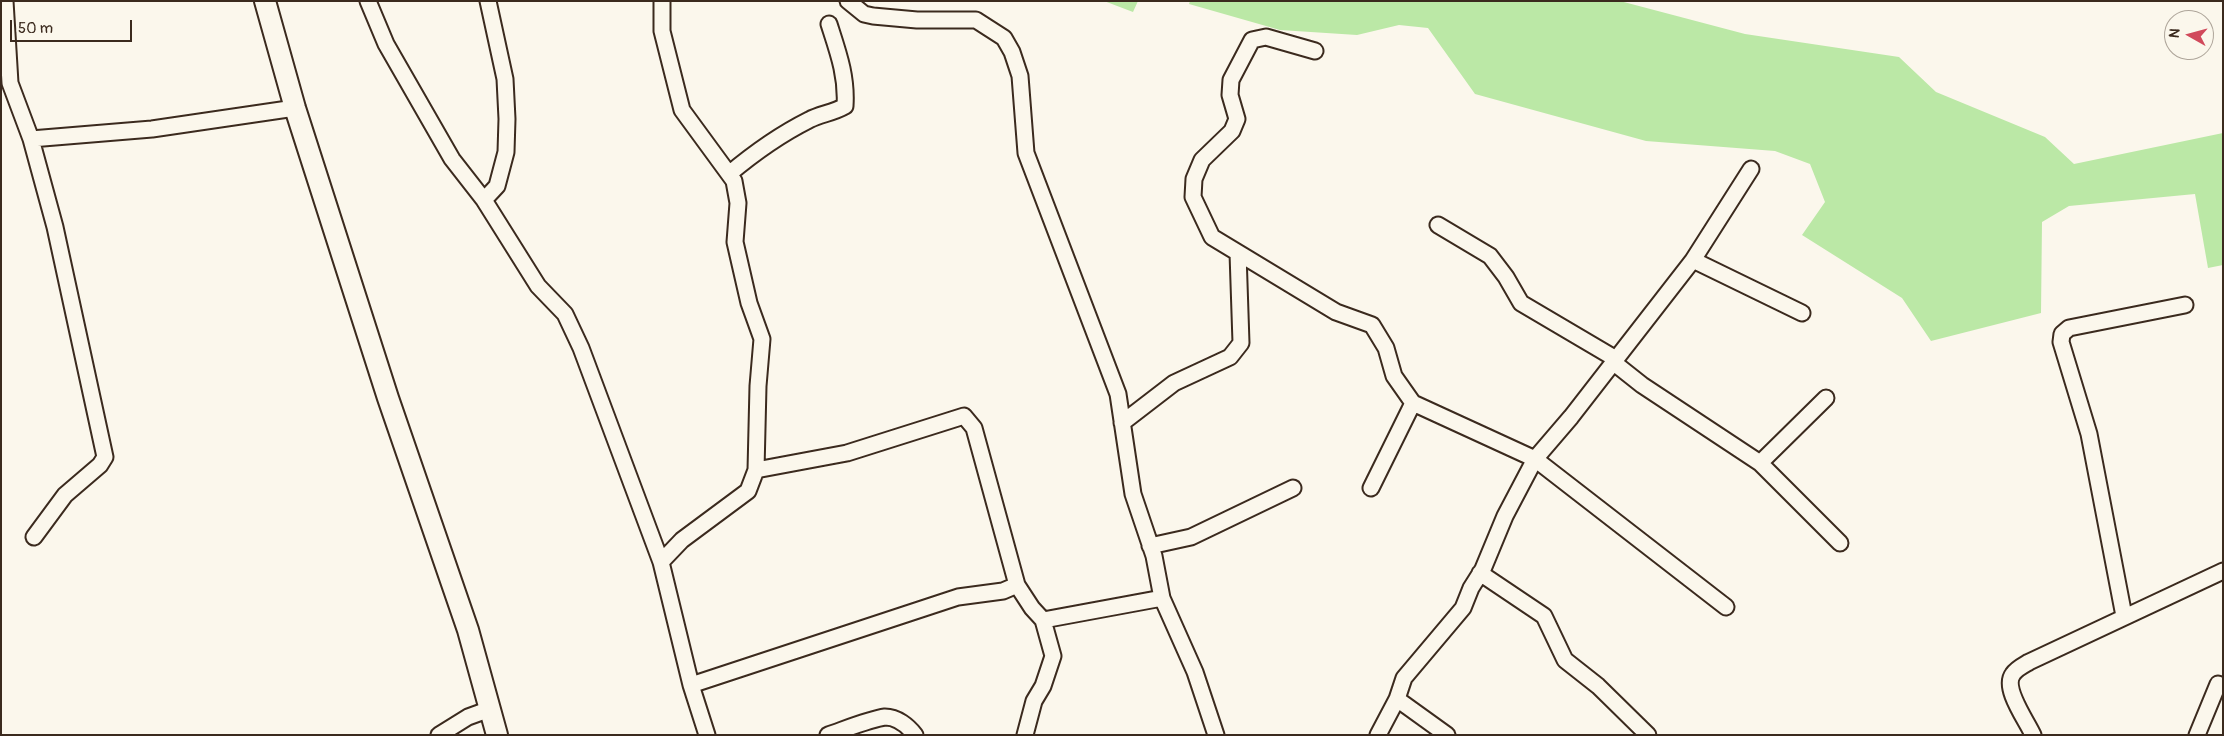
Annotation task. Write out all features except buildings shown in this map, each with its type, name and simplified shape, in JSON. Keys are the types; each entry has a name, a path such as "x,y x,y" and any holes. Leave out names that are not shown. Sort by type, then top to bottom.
{"street":[{"path":"4,1 5,84 31,138 55,226 105,457 100,465 65,494 34,538"},
{"path":"265,1 295,108 385,388 468,630 497,735"},
{"path":"368,1 386,44 452,158 484,200 538,286 565,314 569,322 581,348 661,562 691,685 707,735"},
{"path":"484,200 497,186 506,152 507,119 504,79 488,1"},
{"path":"661,562 682,540 748,491 756,470 758,386 762,339 749,303 735,242 738,203 734,181 682,110 662,30 662,1"},
{"path":"848,1 864,14 873,16 917,20 976,20 1004,38 1012,52 1020,76 1026,153 1118,394 1133,494 1150,546 1162,598 1195,672 1216,735"},
{"path":"729,174 761,147 810,119 835,112 844,106 846,87 842,62 829,24"},
{"path":"1315,51 1266,37 1252,40 1231,80 1230,95 1237,118 1232,131 1202,160 1194,178 1193,198 1212,237 1336,312 1372,325 1386,348 1394,376 1413,403 1535,458 1726,607"},
{"path":"31,138 152,129 295,108"},
{"path":"1378,735 1397,699 1404,678 1458,614 1480,574 1505,516 1535,458 1693,260 1751,169"},
{"path":"1438,225 1490,256 1521,303 1614,360 1642,385 1760,463 1840,543"},
{"path":"1122,423 1174,383 1230,357 1241,343 1238,253"},
{"path":"1693,260 1802,313"},
{"path":"2124,616 2089,434 2061,342 2062,334 2069,328 2185,305"},
{"path":"1760,463 1826,398"},
{"path":"1371,488 1413,403"},
{"path":"756,470 847,453 964,416 974,428 1017,585 1032,608 1043,620 1053,656 1043,686 1034,701 1025,735"},
{"path":"1150,546 1191,537 1293,488"},
{"path":"2034,735 2010,689 2013,673 2029,662 2223,571"},
{"path":"1480,574 1544,616 1565,660 1598,686 1648,735"},
{"path":"691,685 958,597 1003,591 1017,585"},
{"path":"1043,620 1162,598"},
{"path":"2196,735 2218,684"},
{"path":"1397,699 1447,735"},
{"path":"439,735 468,717 490,709"},
{"path":"828,735 885,718 898,720 908,726 914,735"}],"green space":[{"path":"1104,1 1138,1 1133,12"},
{"path":"1190,1 1620,1 1745,34 1899,57 1936,92 2045,137 2074,164 2223,133 2223,265 2208,268 2195,194 2069,206 2042,222 2041,313 1931,341 1902,298 1802,235 1825,202 1810,164 1775,151 1646,141 1475,94 1428,28 1399,25 1357,35 1280,30 1189,4"}]}
